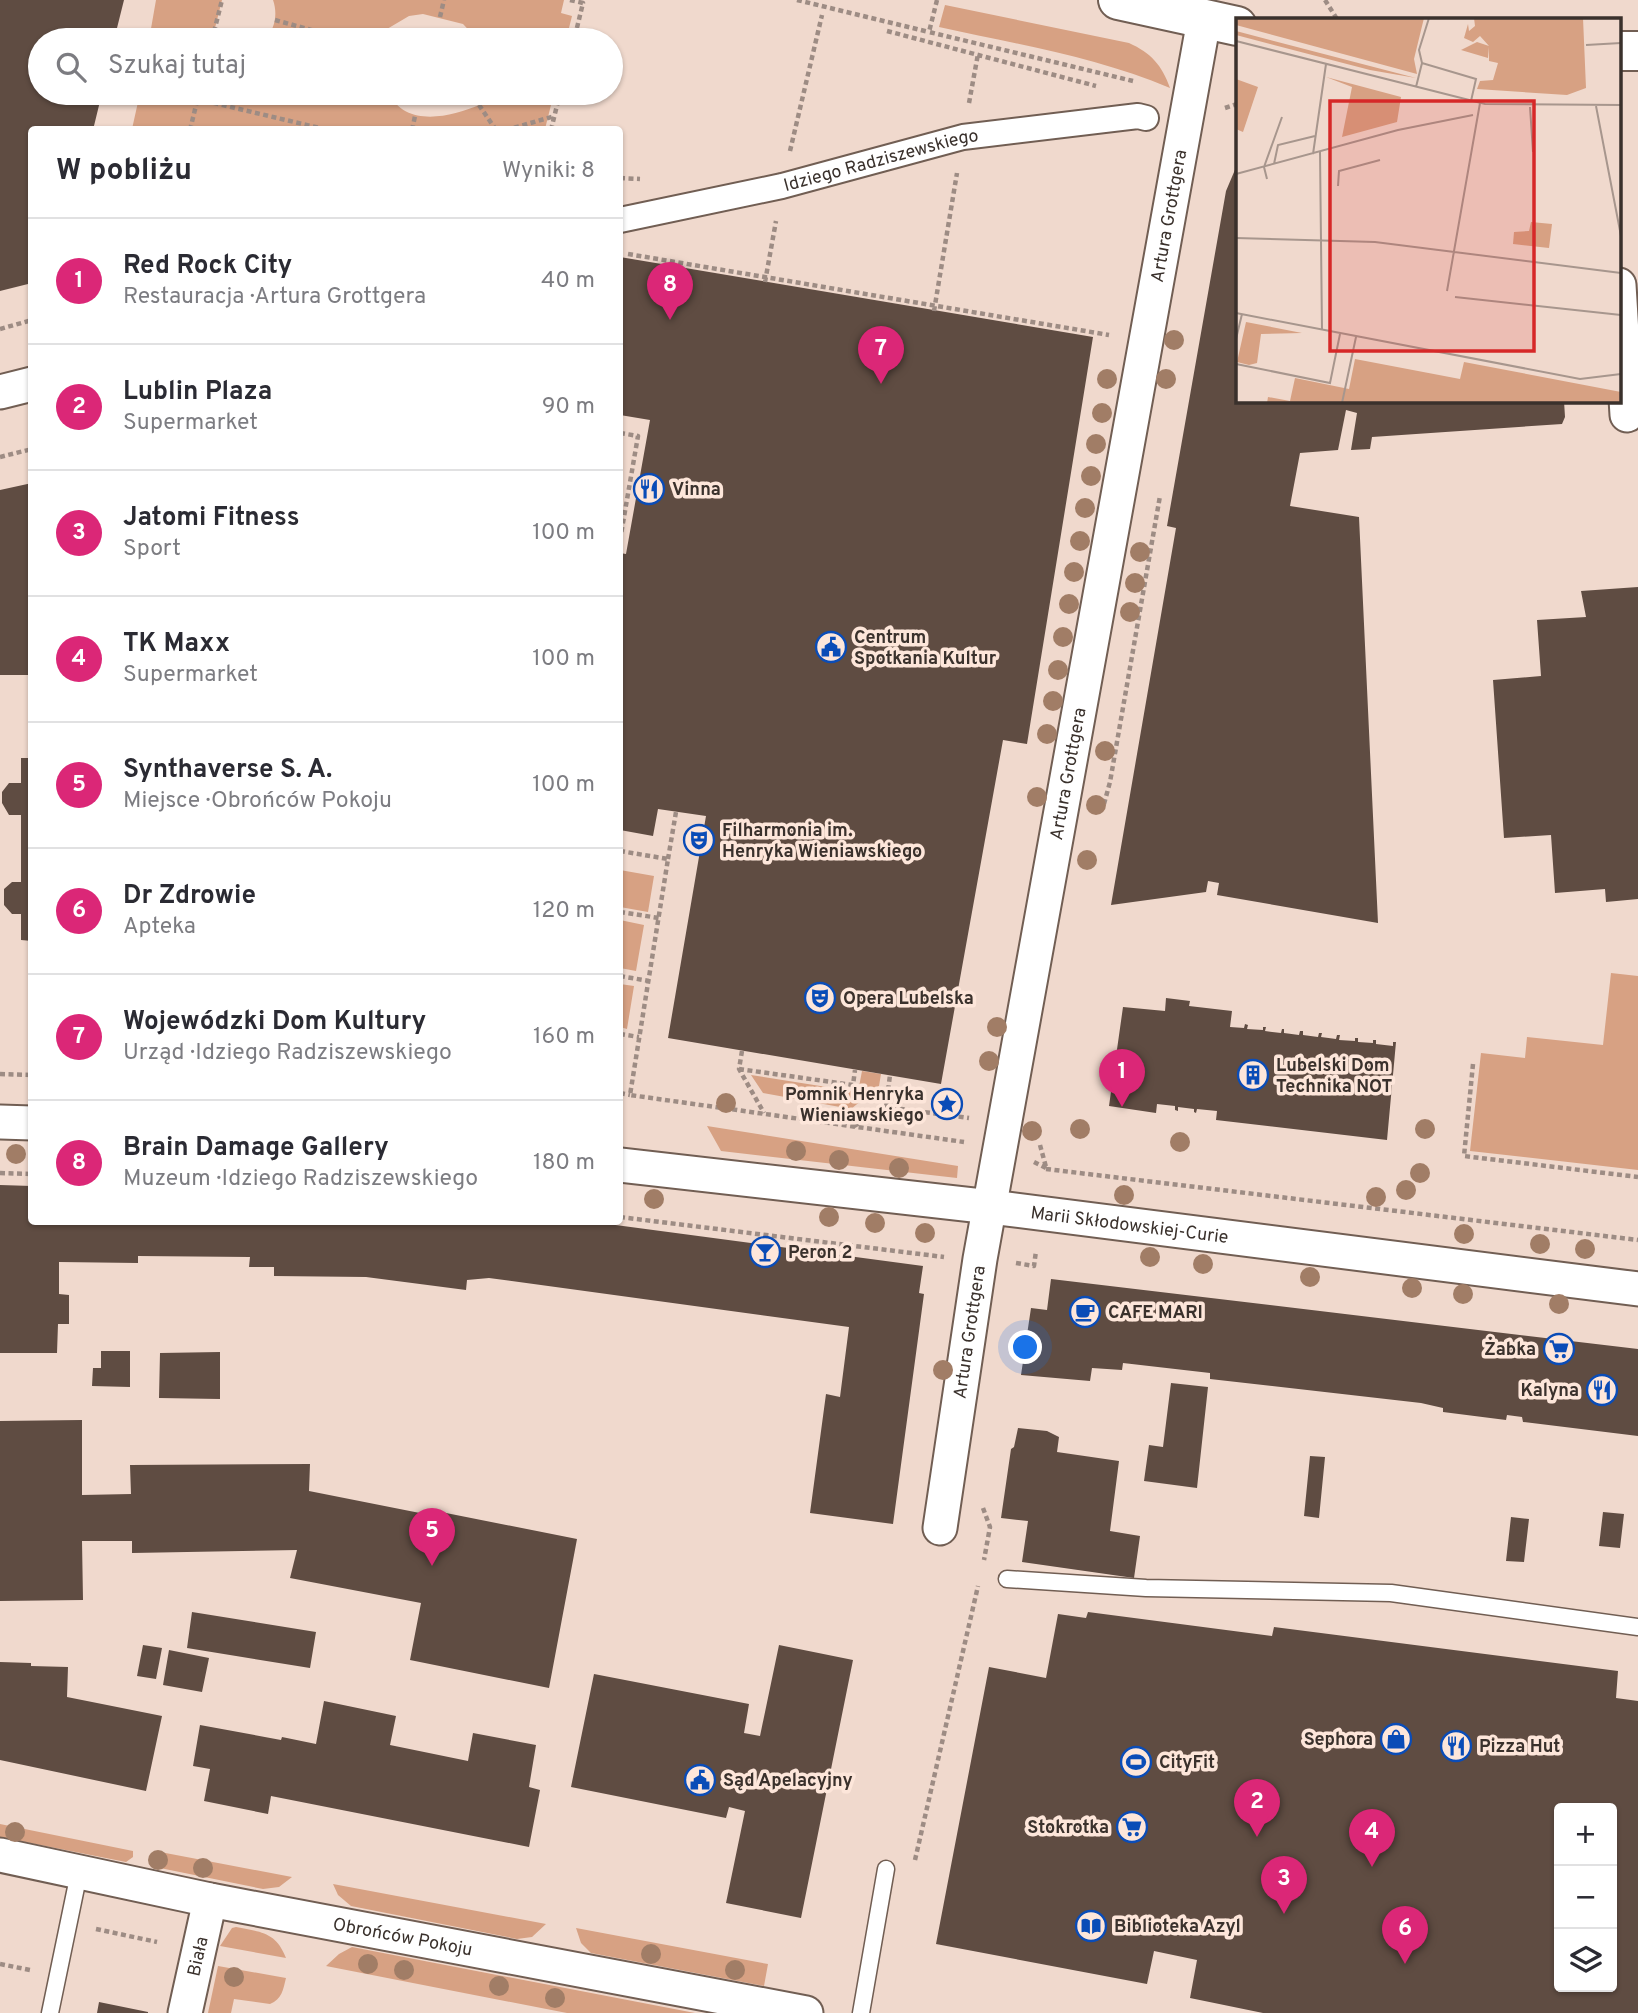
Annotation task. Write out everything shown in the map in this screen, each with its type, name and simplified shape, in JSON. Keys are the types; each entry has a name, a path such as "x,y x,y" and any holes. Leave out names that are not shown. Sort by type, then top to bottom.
{"street":[{"path":"1125,1 1221,23"},
{"name":"Artura Grottgera","path":"940,1528 980,1259 1221,23"},
{"path":"1620,51 1638,51"},
{"name":"Idziego Radziszewskiego","path":"623,219 782,186 963,137 1138,116 1146,118"},
{"path":"1620,301 1627,415"},
{"path":"0,392 28,385"},
{"path":"0,1122 28,1123"},
{"name":"Marii Skłodowskiej-Curie","path":"623,1165 991,1207 1638,1289"},
{"name":"Obrońców Pokoju","path":"0,1855 210,1900 806,2013"},
{"name":"Biała","path":"186,2013 210,1900"}],"lane":[{"path":"1007,1579 1146,1588 1391,1593 1638,1627"},
{"path":"862,2013 886,1869"},
{"path":"50,2013 79,1873"}],"path":[{"path":"215,28 222,0"},
{"path":"440,17 444,0"},
{"path":"570,0 583,2 577,28"},
{"path":"797,0 1116,76"},
{"path":"929,32 937,0"},
{"path":"1325,0 1336,18"},
{"path":"275,20 304,28"},
{"path":"887,32 1097,86"},
{"path":"935,308 978,54"},
{"path":"191,126 196,105"},
{"path":"231,105 310,126"},
{"path":"481,105 494,126"},
{"path":"552,126 558,105"},
{"path":"413,126 415,116"},
{"path":"520,126 555,116"},
{"path":"623,254 935,308 1110,335"},
{"path":"0,329 28,321"},
{"path":"623,434 638,436 623,523"},
{"path":"0,457 28,450"},
{"path":"630,1095 676,811"},
{"path":"623,852 668,859"},
{"path":"623,912 659,918"},
{"path":"623,977 649,981"},
{"path":"623,1034 639,1037"},
{"path":"742,1051 739,1069 764,1114"},
{"path":"1473,1064 1464,1156 1638,1177"},
{"path":"739,1069 853,1085 855,1070"},
{"path":"0,1074 28,1075"},
{"path":"886,1107 890,1075"},
{"path":"623,1094 960,1141"},
{"path":"855,1126 886,1107 973,1119"},
{"path":"0,1173 28,1174"},
{"path":"623,1217 949,1257"},
{"path":"915,1860 980,1579"},
{"path":"69,1923 157,1942"}],"shaded area":[{"path":"156,0 222,0 215,28 151,28"},
{"path":"273,0 564,0 561,13 572,16 569,28 467,28 463,24 423,14 409,16 389,28 272,28 275,11"},
{"path":"945,5 1129,43 1155,61 1170,88 1085,60 939,27"},
{"path":"137,105 397,105 406,111 430,117 479,105 551,105 546,126 133,126"},
{"path":"623,871 654,876 648,912 623,908"},
{"path":"623,921 644,925 636,971 623,969"},
{"path":"1611,973 1638,976 1638,1170 1470,1151 1481,1053 1525,1058 1527,1037 1603,1045"},
{"path":"623,984 634,986 627,1029 623,1028"},
{"path":"862,1071 881,1074 879,1086 851,1109 763,1093 751,1075 858,1092"},
{"path":"707,1126 958,1166 957,1178 721,1151"},
{"path":"0,1824 133,1851 133,1857 126,1862 0,1837"},
{"path":"155,1851 292,1877 279,1887 263,1889 155,1867"},
{"path":"333,1884 546,1924 532,1937 517,1939 351,1906 338,1895"},
{"path":"232,1928 260,1932 272,1938 286,1958 220,1946"},
{"path":"576,1928 768,1964 764,1986 591,1953 581,1943"},
{"path":"352,1947 695,2013 567,2013 326,1966"},
{"path":"218,1966 286,1978 280,1997 270,2004 234,1999 231,2013 208,2013"}],"building":[{"path":"0,0 124,0 117,28 28,28 28,105 99,105 94,126 28,126 28,284 0,291"},
{"path":"1236,167 1236,402 1564,402 1565,417 1562,424 1372,437 1370,449 1351,450 1357,413 1346,410 1338,450 1300,453 1290,506 1359,517 1378,923 1217,895 1219,883 1208,881 1206,892 1111,905 1176,528 1167,526 1226,191"},
{"name":"Centrum Spotkania Kultur","path":"623,258 1093,337 1027,744 1003,740 941,1084 668,1038 706,816 658,809 653,836 623,831 623,554 626,554 650,420 623,416"},
{"path":"28,484 28,675 0,675 0,490"},
{"path":"1638,587 1638,899 1606,902 1605,889 1555,893 1551,835 1504,838 1493,680 1541,676 1537,620 1586,617 1581,591"},
{"path":"21,758 28,758 28,941 21,940 21,914 12,914 4,905 4,889 12,882 21,882 21,815 9,815 2,803 2,792 9,783 21,783"},
{"name":"Lubelski Dom Technika NOT","path":"1166,998 1190,1001 1189,1006 1232,1011 1230,1027 1244,1028 1245,1024 1248,1025 1247,1029 1263,1030 1263,1027 1266,1027 1265,1031 1281,1033 1282,1029 1284,1033 1299,1035 1300,1031 1303,1031 1303,1035 1318,1037 1319,1033 1322,1033 1321,1037 1336,1039 1337,1035 1340,1035 1339,1040 1355,1041 1355,1038 1358,1038 1358,1042 1373,1043 1373,1040 1376,1040 1376,1044 1393,1046 1393,1042 1396,1042 1387,1140 1216,1120 1217,1111 1197,1109 1196,1113 1194,1109 1178,1107 1178,1111 1175,1106 1157,1104 1156,1113 1109,1106 1123,1007 1165,1011"},
{"path":"0,1185 28,1186 28,1225 616,1225 923,1266 919,1293 924,1294 893,1524 810,1513 826,1394 840,1397 849,1327 489,1278 467,1280 466,1290 366,1277 274,1276 274,1267 249,1267 250,1257 138,1256 138,1263 59,1262 59,1294 69,1295 69,1324 58,1324 57,1353 0,1353"},
{"path":"1051,1279 1638,1349 1638,1436 1523,1422 1522,1417 1507,1415 1506,1420 1443,1412 1443,1408 1421,1403 1210,1379 1210,1373 1123,1363 1122,1370 1092,1368 1090,1381 1021,1375 1031,1308 1047,1310"},
{"path":"101,1351 130,1351 130,1387 92,1386 93,1368 101,1368"},
{"path":"220,1352 220,1399 159,1398 160,1353"},
{"path":"1171,1383 1208,1387 1197,1488 1144,1481 1149,1445 1163,1447"},
{"path":"82,1420 82,1495 131,1494 130,1465 310,1464 309,1491 440,1517 441,1512 577,1539 549,1688 410,1660 421,1603 290,1578 297,1550 132,1553 132,1541 82,1541 83,1600 0,1601 0,1421"},
{"path":"1018,1428 1047,1431 1059,1437 1057,1452 1119,1461 1110,1531 1140,1536 1134,1578 1022,1562 1028,1521 1001,1518 1011,1449 1014,1447"},
{"path":"1310,1456 1325,1457 1319,1518 1304,1516"},
{"path":"1603,1512 1624,1514 1620,1548 1599,1546"},
{"path":"1511,1517 1529,1519 1524,1562 1506,1561"},
{"path":"192,1612 316,1632 310,1668 187,1648"},
{"path":"1088,1612 1272,1636 1274,1627 1618,1671 1616,1698 1638,1701 1638,2013 1263,2013 1190,1998 1197,1960 1154,1951 1147,1984 936,1944 989,1667 1046,1678 1058,1614 1086,1618"},
{"path":"143,1645 162,1648 156,1679 137,1676"},
{"name":"Sąd Apelacyjny","path":"779,1645 853,1660 801,1918 726,1903 745,1811 729,1807 726,1818 571,1787 594,1674 749,1704 744,1733 760,1736"},
{"path":"169,1650 209,1658 202,1692 163,1685"},
{"path":"0,1662 68,1667 67,1697 162,1716 146,1791 0,1760"},
{"path":"324,1701 396,1716 390,1745 468,1761 473,1733 536,1745 529,1787 540,1790 529,1847 271,1796 268,1814 204,1801 210,1769 193,1766 200,1725 316,1744"},
{"path":"99,2002 148,2012 148,2013 97,2013"}],"place":[{"name":"Brain Damage Gallery","path":"670,320"},
{"name":"Wojewódzki Dom Kultury","path":"881,384"},
{"name":"Vinna","path":"649,489"},
{"name":"Centrum Spotkania Kultur","path":"831,647"},
{"name":"Filharmonia im. Henryka Wieniawskiego","path":"699,840"},
{"name":"Opera Lubelska","path":"820,998"},
{"name":"Lubelski Dom Technika NOT","path":"1253,1075"},
{"name":"Pomnik Henryka Wieniawskiego","path":"947,1104"},
{"name":"Red Rock City","path":"1122,1107"},
{"name":"Peron 2","path":"765,1252"},
{"name":"CAFE MARI","path":"1085,1312"},
{"name":"Żabka","path":"1559,1349"},
{"name":"Kalyna","path":"1602,1390"},
{"name":"Synthaverse S. A.","path":"432,1566"},
{"name":"Sephora","path":"1396,1739"},
{"name":"Pizza Hut","path":"1456,1746"},
{"name":"CityFit","path":"1136,1762"},
{"name":"Sąd Apelacyjny","path":"700,1780"},
{"name":"Stokrotka","path":"1132,1827"},
{"name":"Lublin Plaza","path":"1257,1837"},
{"name":"TK Maxx","path":"1372,1867"},
{"name":"Jatomi Fitness","path":"1284,1914"},
{"name":"Biblioteka Azyl","path":"1091,1926"},
{"name":"Dr Zdrowie","path":"1405,1964"}]}
